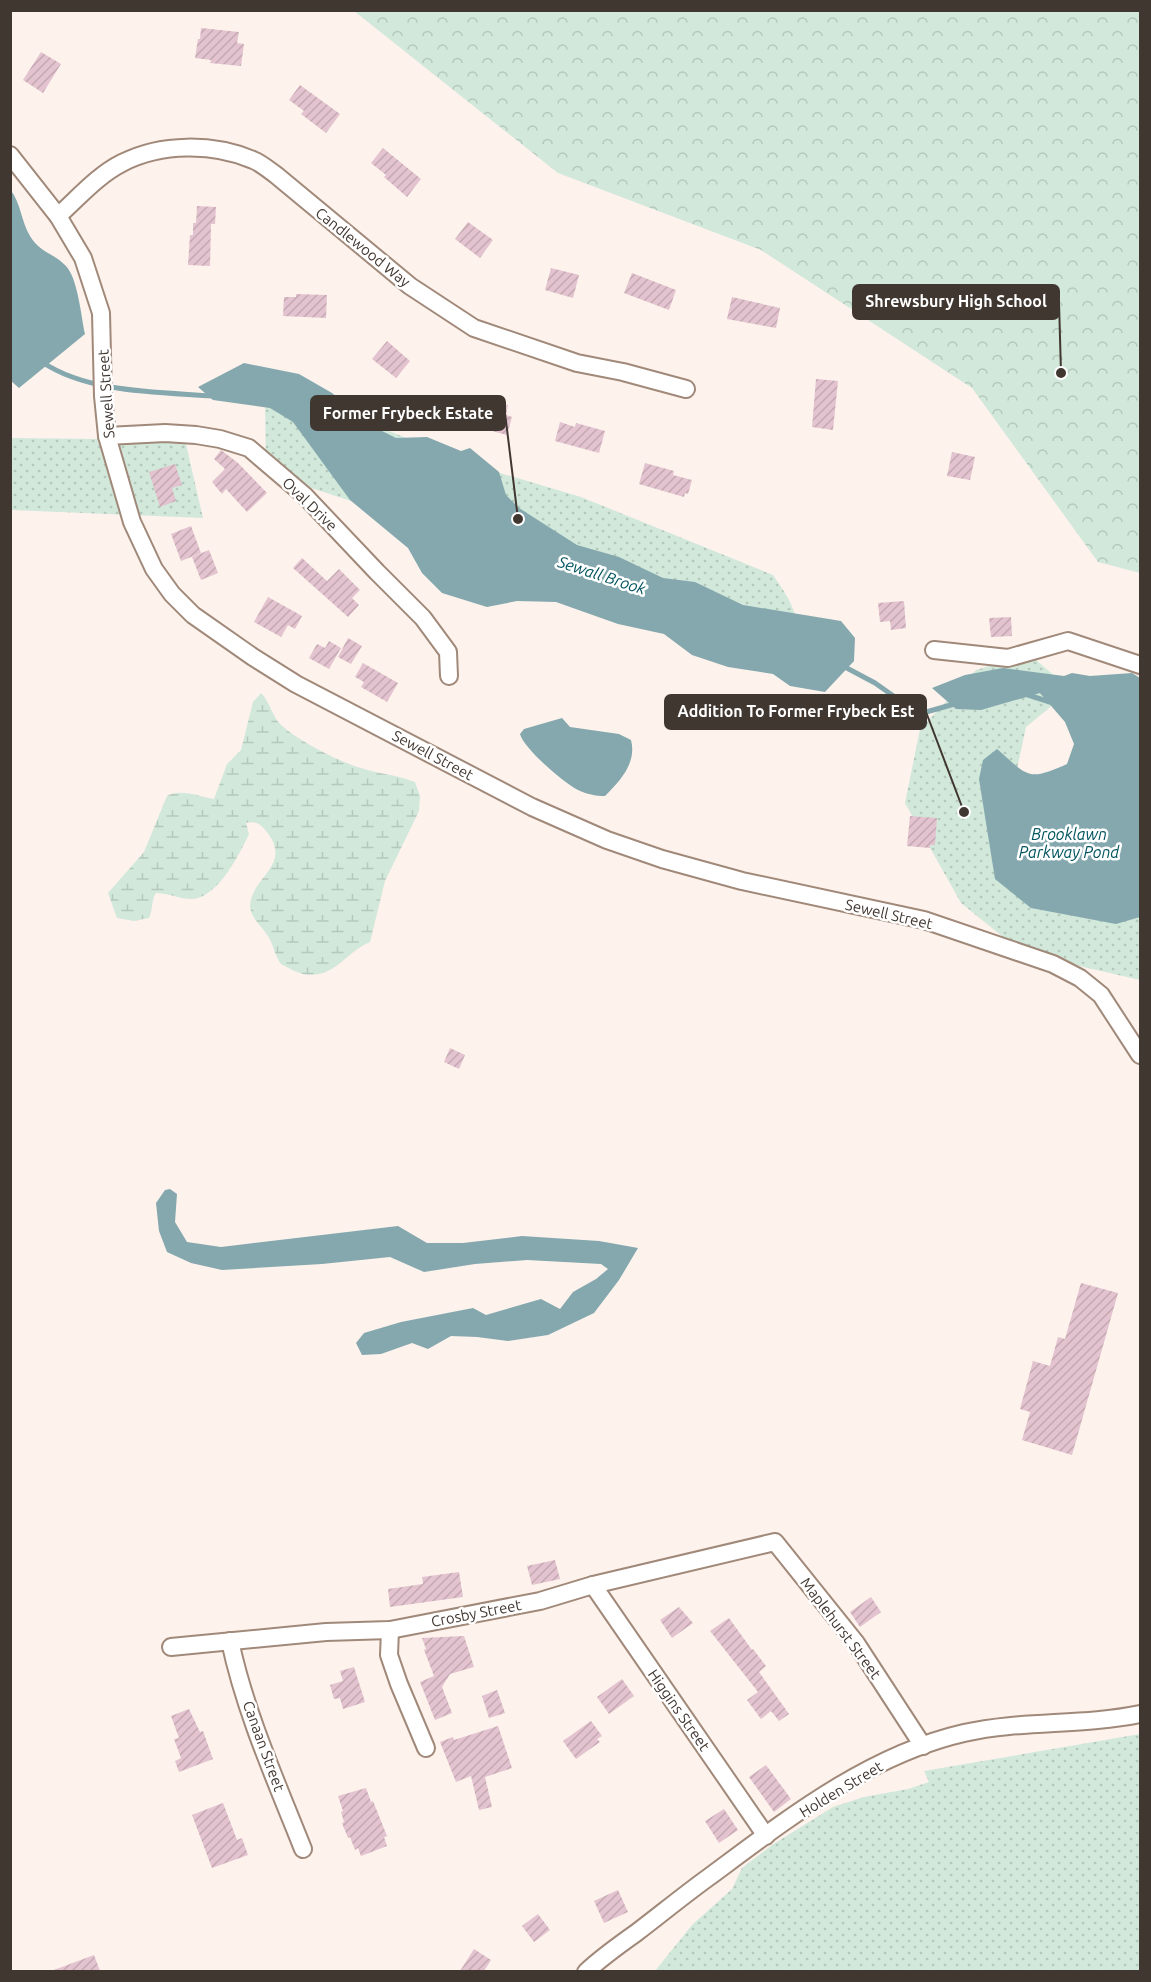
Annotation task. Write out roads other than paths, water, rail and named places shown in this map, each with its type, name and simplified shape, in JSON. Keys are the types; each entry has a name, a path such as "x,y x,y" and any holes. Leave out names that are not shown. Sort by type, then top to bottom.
{"street":[{"name":"Candlewood Way","path":"58,216 89,187 121,163 150,152 176,147 226,152 254,160 276,175 410,286 474,328 577,363 623,372 687,389"},
{"name":"Sewell Street","path":"10,155 58,216 83,258 101,313 103,396 107,436 132,522 154,569 172,594 193,615 296,684 532,807 607,840 662,859 742,881 924,920 1053,964 1080,978 1101,994 1140,1055"},
{"name":"Oval Drive","path":"107,436 165,433 196,435 220,439 249,448 304,495 423,618 448,652 449,676"},
{"path":"934,650 1008,658 1068,641 1140,665"},
{"name":"Crosby Street","path":"171,1647 326,1632 390,1630 540,1600 593,1585 775,1542"},
{"name":"Maplehurst Street","path":"775,1542 856,1643 922,1746"},
{"name":"Higgins Street","path":"593,1585 766,1836"},
{"path":"390,1630 389,1655 426,1748"},
{"name":"Canaan Street","path":"230,1641 240,1680 303,1849"},
{"name":"Holden Street","path":"586,1971 683,1896 766,1836 842,1785 882,1764 922,1746 989,1729 1023,1724 1113,1719 1140,1714"}],"water":[{"path":"10,189 34,241 62,262 70,272 76,288 85,334 19,388 10,380"},
{"path":"244,363 299,374 332,393 370,425 396,438 427,437 461,451 470,448 499,472 506,495 519,508 577,545 619,557 663,578 695,582 743,605 841,621 855,638 854,661 825,692 790,686 773,674 728,667 692,655 664,634 618,624 556,602 517,601 487,607 442,593 422,573 408,548 350,500 293,422 270,408 213,400 198,387"},
{"name":"Brooklawn Parkway Pond","path":"1003,668 1064,676 1072,673 1090,676 1132,673 1140,678 1140,917 1116,924 1031,908 995,879 979,779 983,760 997,749 1022,770 1035,774 1044,773 1067,764 1074,744 1065,722 1040,693 981,710 956,709 932,688 965,675"},
{"path":"562,718 570,727 619,734 631,740 632,756 626,771 605,796 594,795 572,786 536,756 520,734 524,729"},
{"path":"170,1189 177,1194 175,1222 187,1242 221,1247 398,1226 427,1243 463,1243 522,1236 599,1241 638,1248 619,1280 594,1313 548,1335 508,1341 451,1336 428,1349 412,1343 381,1354 362,1355 356,1343 364,1333 401,1322 473,1308 486,1315 541,1299 560,1309 573,1292 608,1269 601,1264 527,1260 475,1264 424,1272 390,1257 222,1270 191,1263 167,1252 159,1231 156,1203 165,1190"}],"waterway":[{"name":"Sewall Brook","path":"42,362 80,380 102,385 147,392 213,396"},
{"name":"Sewall Brook","path":"843,666 875,683 919,714 958,703"},
{"name":"Sewall Brook","path":"1025,694 1053,703"}],"place":[{"name":"Shrewsbury High School","path":"1061,373"},
{"name":"Former Frybeck Estate","path":"518,519"},
{"name":"Addition To Former Frybeck Est","path":"964,812"}]}
